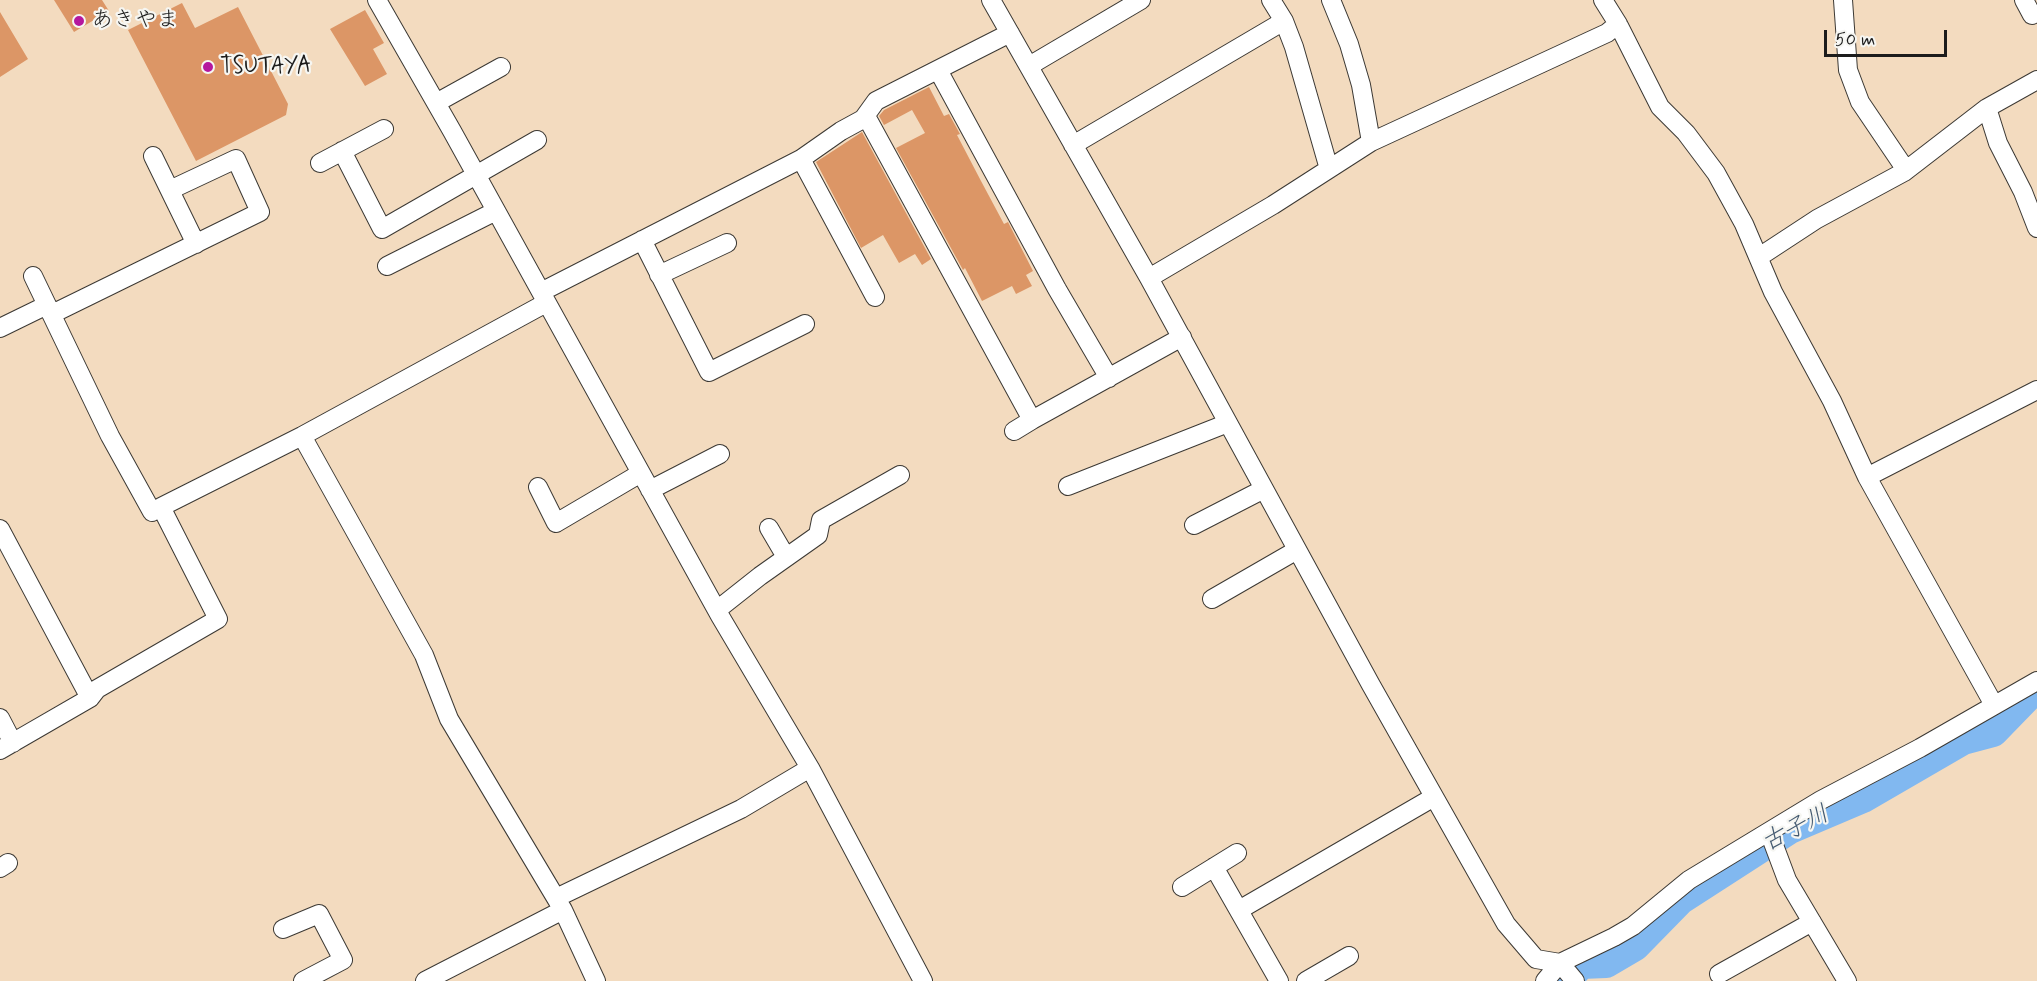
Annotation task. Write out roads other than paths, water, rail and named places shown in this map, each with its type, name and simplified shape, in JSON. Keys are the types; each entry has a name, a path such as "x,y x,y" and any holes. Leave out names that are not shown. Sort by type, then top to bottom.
{"street":[{"path":"377,0 476,173 717,610 810,768 922,981"},
{"path":"991,0 1182,337 1297,550 1506,924 1536,959 1567,971"},
{"path":"1029,66 1142,0"},
{"path":"1271,0 1284,21 1294,47 1329,169"},
{"path":"1331,0 1361,85 1371,142"},
{"path":"1603,0 1618,24 1660,107 1686,133 1716,173 1744,224 1773,292 1832,401 1867,477 1994,705"},
{"path":"1843,0 1848,70 1860,102 1906,170"},
{"path":"1073,145 1284,21"},
{"path":"1149,278 1273,205 1371,142 1607,33 1618,24"},
{"path":"33,276 110,436 152,512 302,436 642,240 801,159 866,116 876,101 1010,33"},
{"path":"436,103 501,67"},
{"path":"938,70 1057,290 1108,378"},
{"path":"1758,257 1817,219 1906,170 1987,108 2037,80"},
{"path":"1987,108 1998,143 2023,192 2036,225"},
{"path":"866,116 1032,420"},
{"path":"320,163 384,129"},
{"path":"342,151 382,229 537,140"},
{"path":"153,156 195,244"},
{"path":"0,328 49,310 260,212 236,159 170,190"},
{"path":"801,159 875,297"},
{"path":"387,266 496,211"},
{"path":"642,240 709,372 805,324"},
{"path":"659,275 727,243"},
{"path":"1014,430 1182,337"},
{"path":"1867,477 2037,390"},
{"path":"1068,486 1228,423"},
{"path":"302,436 424,655 449,719 559,904 596,981"},
{"path":"650,490 720,454"},
{"path":"538,487 556,523 641,473"},
{"path":"717,610 818,535 821,520 900,475"},
{"path":"1194,525 1264,489"},
{"path":"0,718 7,746 90,698 97,689 218,619 161,507"},
{"path":"769,528 786,557"},
{"path":"0,529 90,698"},
{"path":"1212,599 1297,550"},
{"path":"1545,981 1567,971 1633,926 1689,880 1821,800 1920,748 2037,681"},
{"path":"425,981 559,904 741,809 810,768"},
{"path":"1239,910 1434,797"},
{"path":"1769,832 1787,880 1847,981"},
{"path":"1182,887 1237,852"},
{"path":"1214,867 1279,981"},
{"path":"283,929 319,914 343,960 312,979"},
{"path":"1719,974 1812,922"},
{"path":"1306,981 1349,956"}],"waterway":[{"name":"古子川","path":"1566,981 1581,964 1606,963 1635,946 1680,900 1790,829 1863,798 1963,740 1993,732 2031,693 2037,690"}],"place":[{"name":"あきやま","path":"79,21"},
{"name":"TSUTAYA","path":"208,67"}]}
